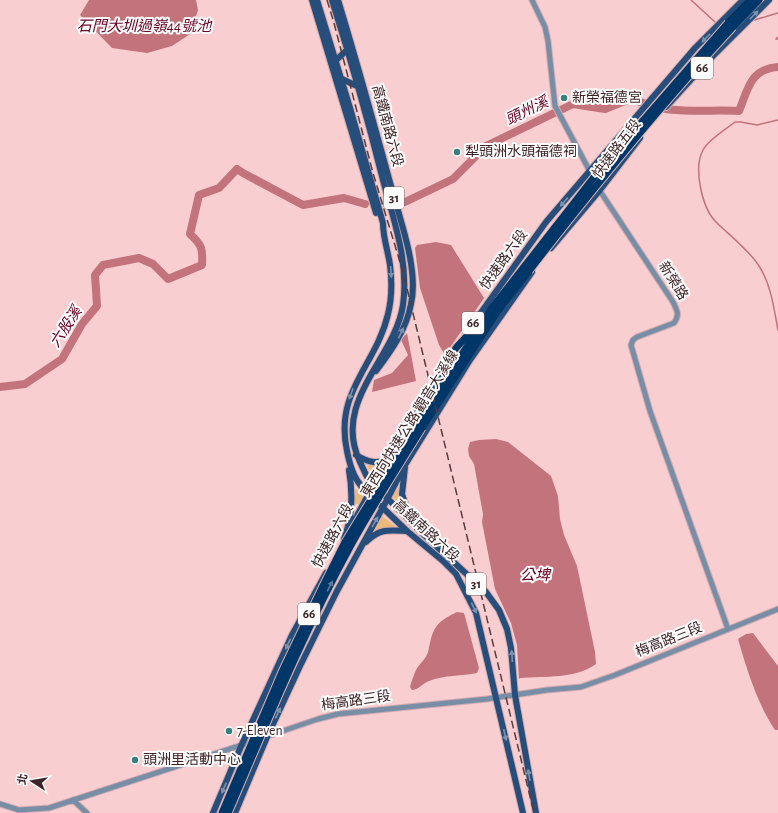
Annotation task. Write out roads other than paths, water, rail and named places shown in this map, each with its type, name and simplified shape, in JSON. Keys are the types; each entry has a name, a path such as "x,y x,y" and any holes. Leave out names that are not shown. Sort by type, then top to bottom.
{"highway":[{"name":"東西向快速公路 觀音大溪線","path":"222,813 282,672 345,542 494,310 599,170 750,0"},
{"name":"東西向快速公路 觀音大溪線","path":"526,269 679,86 733,26 759,0"},
{"path":"456,348 494,310"},
{"path":"470,360 494,310"},
{"name":"東西向快速公路 觀音大溪線","path":"228,813 287,674 329,587 419,426"}],"main road":[{"name":"高鐵南路六段","path":"312,0 334,62 342,79 383,223 390,265 391,281 389,306 384,329 353,388 346,411 346,445 351,471 368,494 456,574 463,586 476,613 523,813"},
{"name":"高鐵南路六段","path":"317,0 334,62 335,76 380,226 383,230"},
{"name":"高鐵南路六段","path":"332,0 363,102 402,253 404,276 402,307 398,323 391,339 363,388 358,401 353,427 353,443 356,455 373,486 388,498 421,532 486,592 499,610 507,629 511,648 515,695 536,813"},
{"name":"高鐵南路六段","path":"338,0 366,90 408,252 413,290 412,304 406,324 399,339 363,388"},
{"name":"快速路五段","path":"590,172 695,48 743,0"},
{"name":"快速路五段","path":"600,190 656,118 708,61 769,0"},
{"path":"334,62 347,50"},
{"path":"335,76 366,90"},
{"path":"350,108 360,101 363,102"},
{"name":"快速路六段","path":"214,813 242,744 292,635 368,494 456,348 546,222 590,172"},
{"name":"快速路六段","path":"235,813 267,737 327,611 405,464 470,360 502,313 544,256 600,190"},
{"name":"31","path":"344,539 348,528 352,505 352,490 346,445"},
{"path":"356,455 367,462 388,461"},
{"path":"405,464 402,494 409,516 421,532"},
{"path":"358,551 372,536 380,532 388,530 407,531"}],"street":[{"name":"新榮路","path":"532,0 545,27 548,41 555,106 600,190 679,313 674,323 637,337 630,345 650,411 728,629"},
{"name":"梅高路三段","path":"0,804 19,810 49,808 318,719 338,714 581,687 592,684 778,609"},
{"path":"73,800 87,813"}],"water":[{"name":"石門大圳過嶺44號池","path":"89,0 196,0 198,10 190,34 172,46 147,53 112,48 80,15"},
{"path":"436,242 451,245 484,298 445,355 439,345 420,288 415,248 417,245"},
{"path":"407,333 416,381 372,392 374,380 392,373 408,355 401,340"},
{"name":"公埤","path":"496,439 508,442 551,476 558,496 560,519 564,535 577,566 595,652 596,664 588,669 560,676 519,679 517,645 511,623 495,589 482,522 483,514 474,464 469,456 468,449 470,442"},
{"path":"457,612 464,613 479,668 477,673 435,679 412,690 410,687 416,670 427,655 436,627 442,620"},
{"path":"753,633 778,666 778,730 775,730 758,698 738,639 746,634"}],"waterway":[{"path":"691,0 715,22"},
{"path":"751,21 778,13"},
{"path":"778,37 776,39 778,39"},
{"name":"頭州溪","path":"397,202 405,202 453,179 486,146 573,104 605,109 632,98 644,104 670,109 739,111 748,88 756,76 761,72 778,67"},
{"path":"778,120 757,125 735,122 705,146 700,158 699,167 700,188 711,216 755,260 763,273 772,297 778,330"},
{"name":"六股溪","path":"0,387 25,384 62,359 82,324 97,306 95,275 103,265 139,258 153,264 168,279 202,265 201,248 190,234 199,195 219,188 237,169 303,205 344,198 365,204"}],"railway":[{"path":"327,0 373,173 403,272 534,813"}],"place":[{"name":"新榮福德宮","path":"564,98"},
{"name":"犁頭洲水頭福德祠","path":"457,152"},
{"name":"7-Eleven","path":"229,731"},
{"name":"頭洲里活動中心","path":"135,760"}]}
